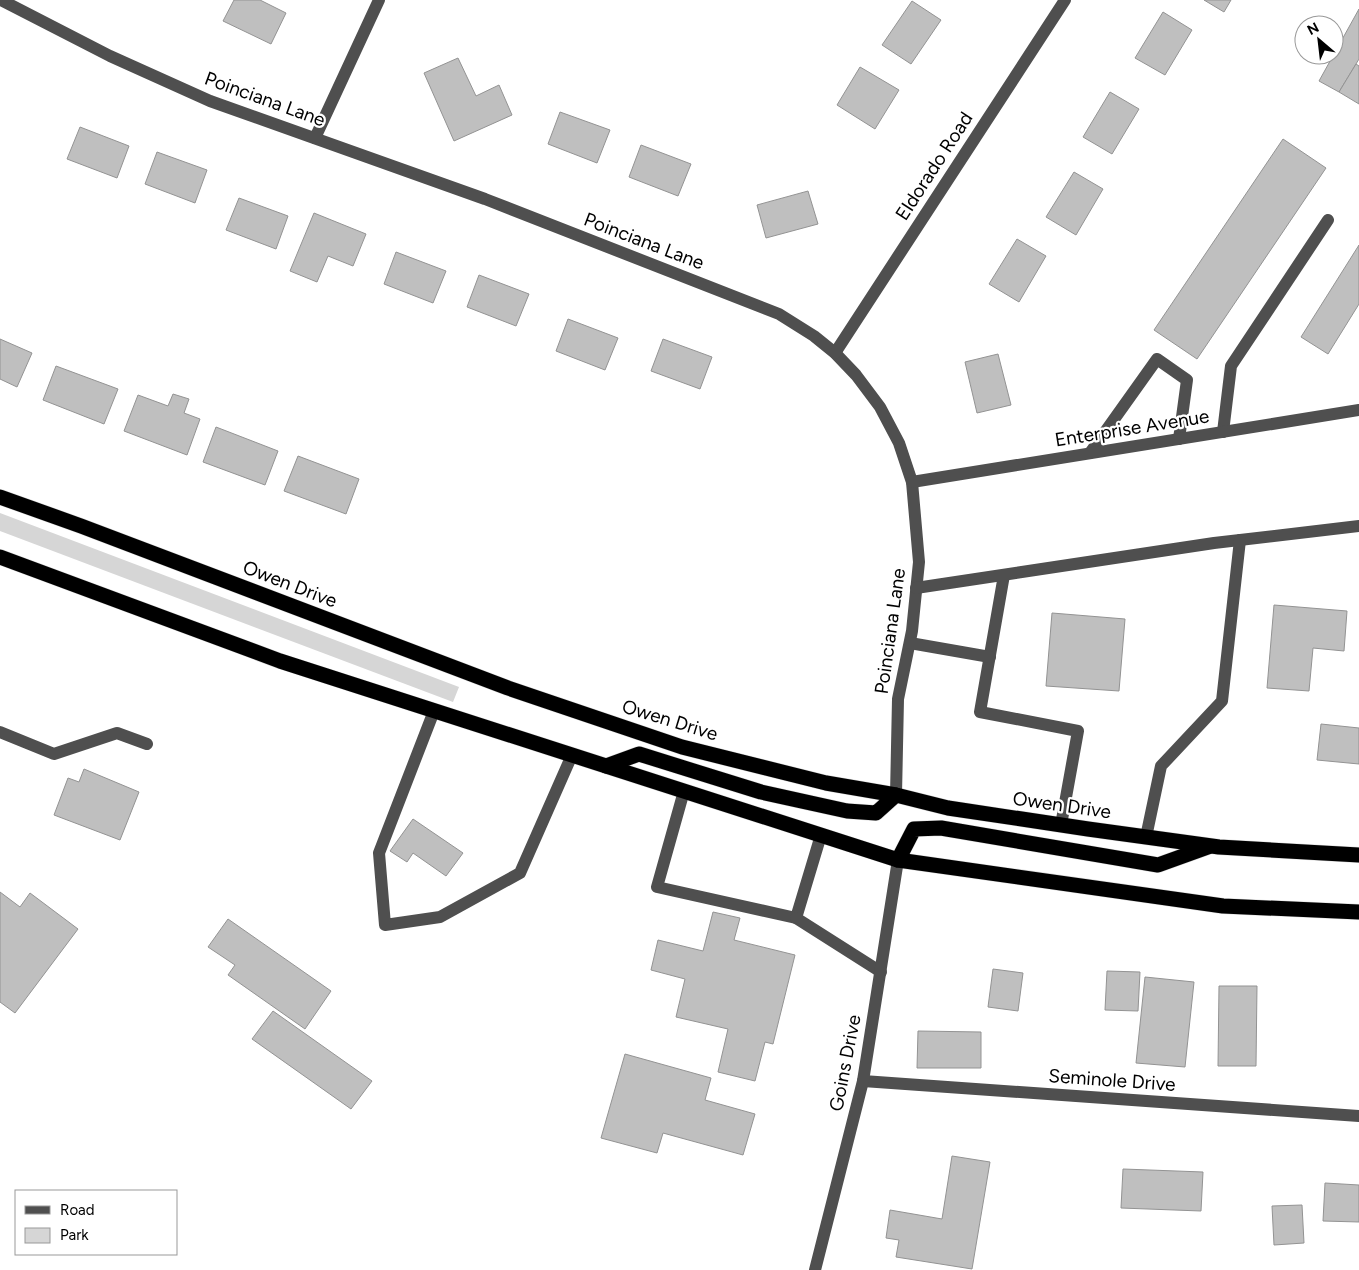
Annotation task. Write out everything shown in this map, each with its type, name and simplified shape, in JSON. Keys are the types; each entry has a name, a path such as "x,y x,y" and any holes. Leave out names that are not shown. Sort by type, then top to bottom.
{"highway":[{"name":"Owen Drive","path":"0,497 508,688 682,747 826,783 896,795 948,808 1212,846 1359,854"},
{"path":"0,557 280,661 898,860 1223,906 1359,912"},
{"path":"606,766 639,754 761,792 848,811 876,813 896,795"},
{"path":"898,860 914,829 941,828 1158,865 1212,846"}],"street":[{"name":"Poinciana Lane","path":"1,0 110,56 210,101 486,199 779,314 814,336 835,353 856,375 880,407 898,443 912,482 919,562 912,631 898,699 896,795"},
{"path":"315,138 379,0"},
{"name":"Eldorado Road","path":"835,353 1064,0"},
{"path":"1223,432 1231,366 1328,220"},
{"path":"1090,454 1157,359 1187,380 1178,439"},
{"name":"Enterprise Avenue","path":"912,482 1359,410"},
{"path":"916,588 1240,540 1359,526"},
{"path":"1146,837 1160,766 1222,701 1240,540"},
{"path":"1004,575 980,712 1078,731 1062,825"},
{"path":"910,643 990,657"},
{"path":"434,711 379,852 385,925 440,918 520,873 572,755"},
{"path":"0,732 54,754 117,733 147,744"},
{"path":"684,791 657,887 796,918 880,972"},
{"path":"796,918 821,835"},
{"name":"Goins Drive","path":"816,1270 863,1081 898,860"},
{"name":"Seminole Drive","path":"863,1081 1359,1116"}],"green space":[{"path":"0,513 459,687 453,702 0,531"}],"building":[{"path":"234,0 260,0 286,13 271,44 223,21"},
{"path":"1204,0 1231,0 1224,12"},
{"path":"912,1 941,20 911,64 882,45"},
{"path":"1359,9 1359,59 1339,92 1319,81 1328,65 1344,65 1344,36"},
{"path":"1163,12 1192,30 1165,75 1135,58"},
{"path":"458,58 476,96 499,85 512,115 454,141 424,73"},
{"path":"1356,64 1359,66 1359,104 1339,92"},
{"path":"860,67 899,90 875,129 837,105"},
{"path":"1110,92 1139,109 1112,154 1083,137"},
{"path":"560,112 610,130 597,163 548,144"},
{"path":"80,127 129,146 117,178 67,159"},
{"path":"1283,139 1326,168 1197,359 1154,330"},
{"path":"641,145 691,164 678,196 629,177"},
{"path":"157,152 207,170 195,203 145,184"},
{"path":"1074,172 1103,189 1076,235 1046,217"},
{"path":"808,191 818,224 766,238 757,205"},
{"path":"239,198 288,216 276,249 226,230"},
{"path":"314,213 366,234 353,266 328,256 317,282 290,271"},
{"path":"1017,239 1046,256 1019,302 989,284"},
{"path":"1359,245 1359,304 1328,354 1301,337"},
{"path":"396,252 446,271 433,303 384,284"},
{"path":"479,275 529,294 516,326 467,307"},
{"path":"568,319 618,338 605,370 556,351"},
{"path":"0,339 32,353 17,387 0,379"},
{"path":"663,339 712,357 700,389 651,371"},
{"path":"998,354 1011,405 977,413 965,362"},
{"path":"56,366 118,389 104,424 43,400"},
{"path":"173,394 189,399 184,413 200,419 187,455 124,431 138,395 168,406"},
{"path":"216,427 278,451 265,485 203,462"},
{"path":"298,456 359,479 346,514 284,491"},
{"path":"1274,605 1347,611 1344,651 1313,648 1309,691 1267,688"},
{"path":"1052,613 1125,619 1119,691 1046,686"},
{"path":"1321,724 1359,728 1359,764 1317,760"},
{"path":"84,769 139,792 120,840 54,815 68,778 79,782"},
{"path":"413,819 463,853 446,876 413,853 407,862 390,851"},
{"path":"0,892 20,907 30,893 78,929 15,1013 0,1002"},
{"path":"713,912 740,918 734,940 795,955 773,1044 765,1042 755,1081 718,1072 728,1029 676,1017 685,979 651,970 658,940 703,951"},
{"path":"228,919 331,991 305,1029 228,975 235,965 208,947"},
{"path":"993,969 1023,973 1018,1011 988,1007"},
{"path":"1107,971 1140,972 1138,1011 1105,1010"},
{"path":"1145,977 1194,982 1185,1067 1136,1063"},
{"path":"1219,986 1257,986 1256,1066 1218,1066"},
{"path":"273,1011 372,1081 351,1109 252,1039"},
{"path":"918,1031 981,1032 981,1068 917,1068"},
{"path":"625,1054 711,1078 705,1100 755,1114 743,1155 663,1133 657,1153 601,1138"},
{"path":"952,1156 990,1162 972,1269 896,1257 899,1240 886,1238 890,1210 942,1219"},
{"path":"1123,1169 1203,1172 1201,1211 1121,1208"},
{"path":"1325,1183 1359,1185 1359,1222 1323,1221"},
{"path":"1302,1205 1304,1243 1274,1245 1272,1206"}]}
